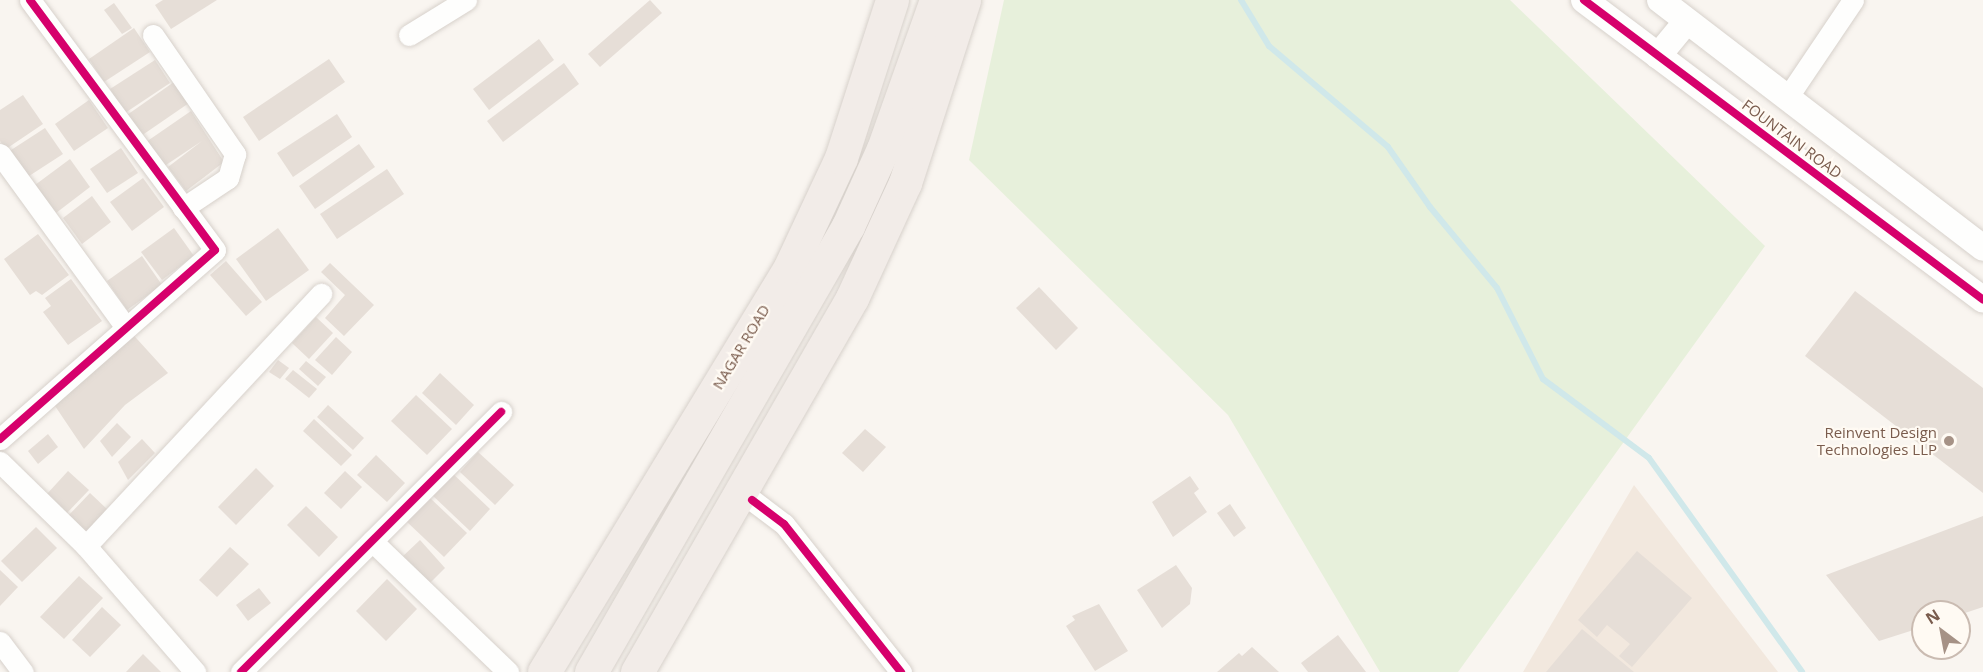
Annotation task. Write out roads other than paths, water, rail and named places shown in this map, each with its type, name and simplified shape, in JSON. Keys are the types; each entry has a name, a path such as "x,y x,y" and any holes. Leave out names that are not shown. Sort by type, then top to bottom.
{"highway":[{"name":"NAGAR ROAD","path":"544,672 790,267 841,158 892,0"},
{"path":"591,672 848,226 883,149 936,0"},
{"path":"637,672 852,298 905,183 964,0"}],"street":[{"path":"0,439 125,326 215,250 30,0"},
{"path":"409,35 466,0"},
{"name":"FOUNTAIN ROAD","path":"1584,0 1983,300"},
{"path":"1787,98 1853,0"},
{"name":"FOUNTAIN ROAD","path":"1666,1 1687,21 1983,248"},
{"path":"1658,56 1687,21"},
{"path":"153,35 235,154 228,178 183,208"},
{"path":"0,154 125,326"},
{"path":"86,546 321,294"},
{"path":"241,672 501,412"},
{"path":"0,462 86,546 195,672"},
{"path":"752,500 784,524 901,672"},
{"path":"372,541 508,672"},
{"path":"0,642 23,672"}],"waterway":[{"path":"1241,0 1269,46 1388,147 1430,207 1497,288 1543,379 1649,458 1802,672"}],"place":[{"name":"Reinvent Design Technologies LLP","path":"1949,441"}]}
